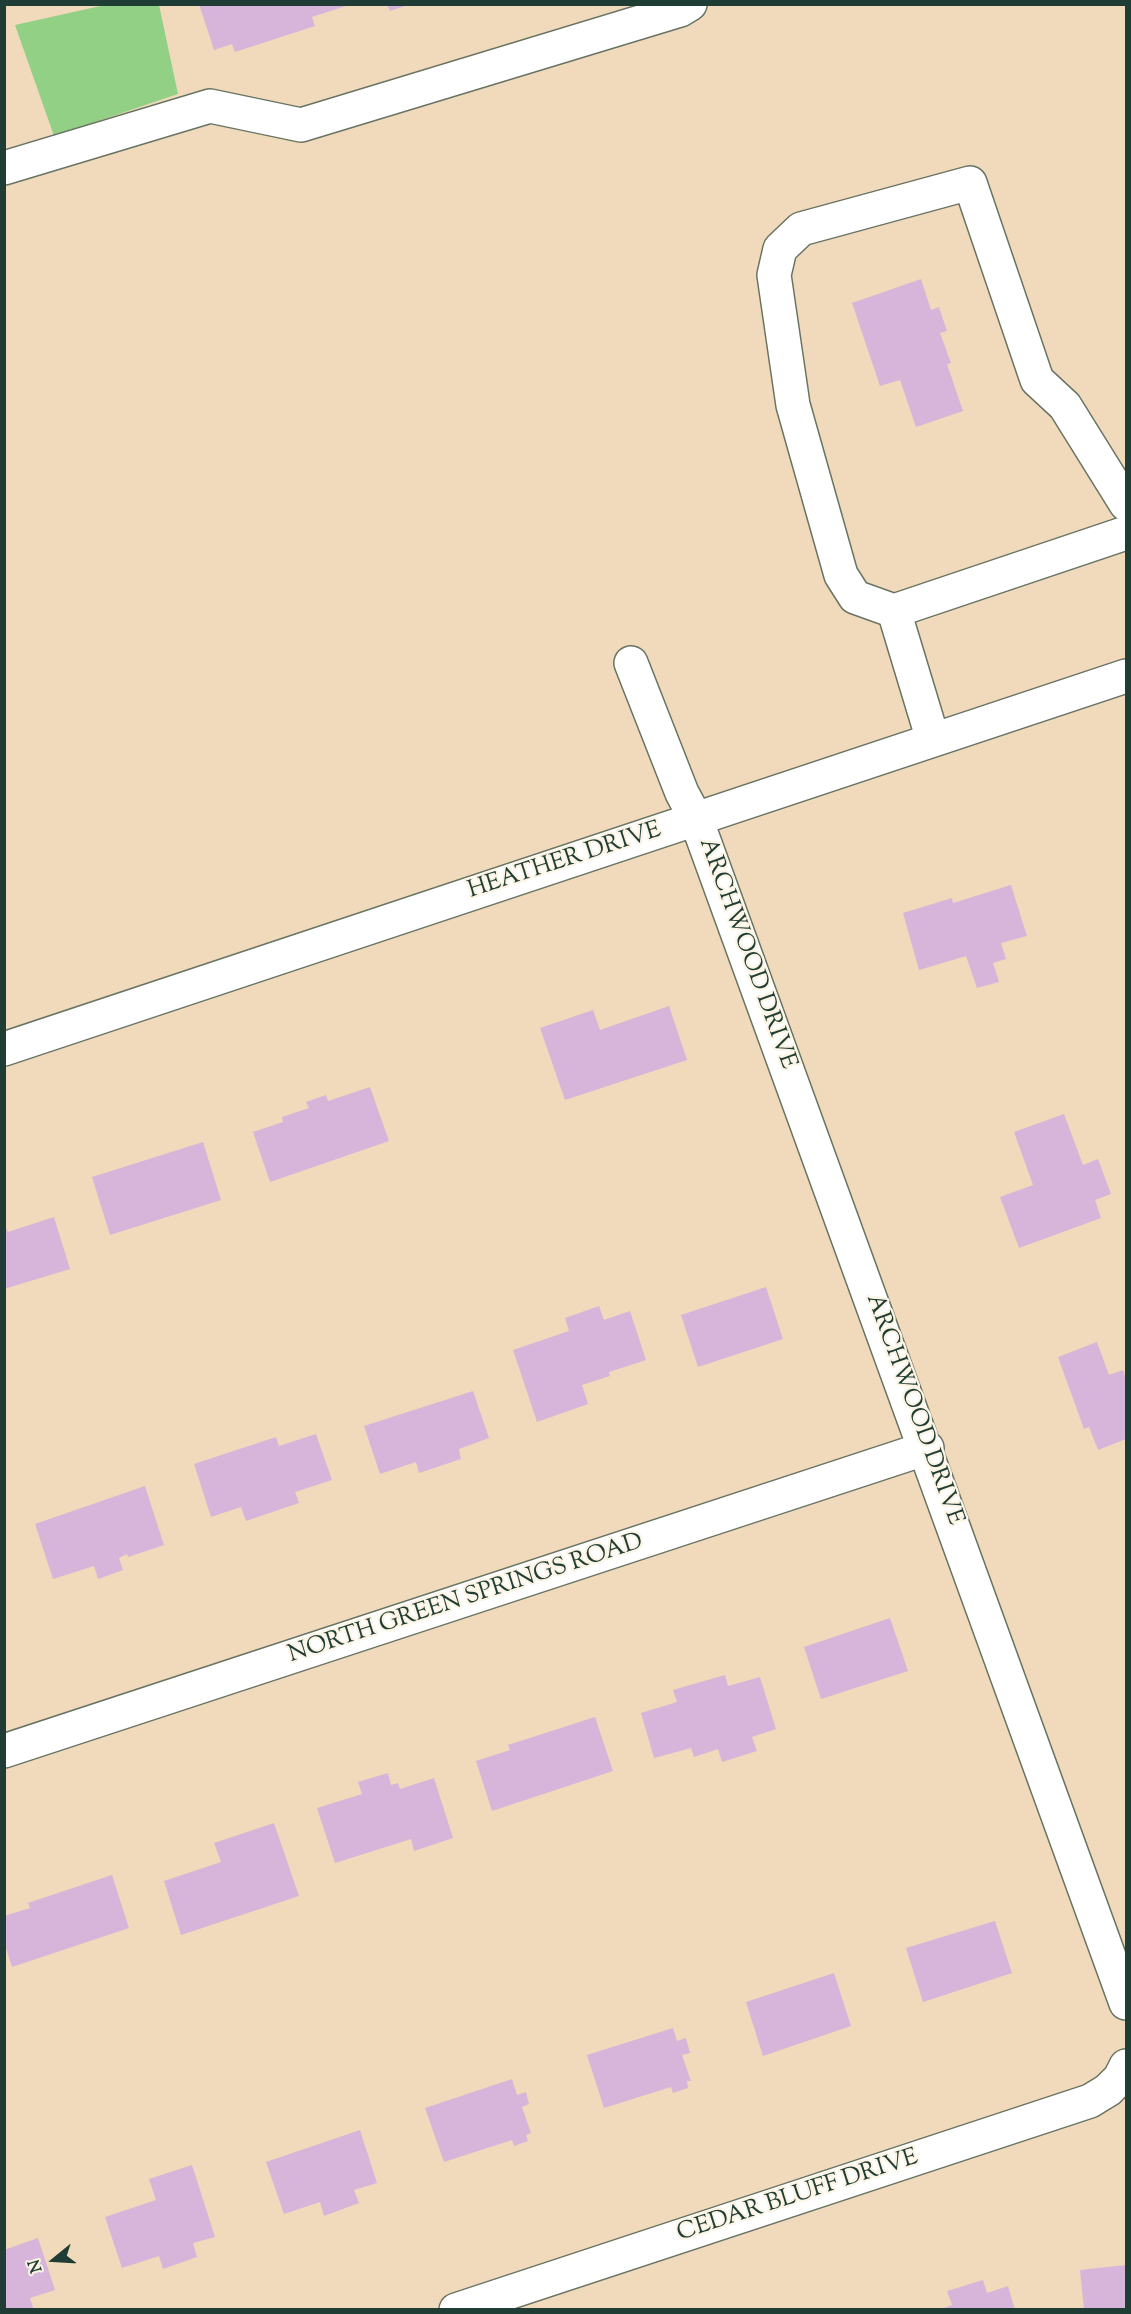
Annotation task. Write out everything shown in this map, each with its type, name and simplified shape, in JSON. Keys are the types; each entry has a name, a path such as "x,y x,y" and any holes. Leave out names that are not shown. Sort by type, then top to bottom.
{"street":[{"path":"4,168 210,106 301,125 680,10 690,4"},
{"path":"1126,504 1065,406 1037,380 970,183 801,229 780,249 774,275 793,405 841,575 855,597 894,610 1126,533"},
{"path":"894,610 933,740"},
{"name":"ARCHWOOD DRIVE","path":"631,663 682,792 696,819 927,1448 1126,2003"},
{"name":"HEATHER DRIVE","path":"4,1049 1126,676"},
{"name":"NORTH GREEN SPRINGS ROAD","path":"4,1751 927,1448"},
{"name":"CEDAR BLUFF DRIVE","path":"456,2310 1090,2100 1108,2090 1120,2078 1126,2066"}],"green space":[{"path":"105,5 159,5 178,94 54,136 15,25"}],"building":[{"path":"199,4 349,5 312,17 315,26 235,52 232,44 214,50"},
{"path":"387,4 408,4 408,5 390,11"},
{"path":"921,279 931,310 939,307 947,331 940,333 951,363 947,364 963,411 916,427 900,380 880,386 852,303"},
{"path":"1011,885 1027,936 1001,943 1006,959 993,963 999,982 977,988 966,956 919,970 903,913 952,898 953,903"},
{"path":"669,1006 687,1060 565,1100 540,1028 593,1010 600,1030"},
{"path":"370,1087 389,1141 270,1182 253,1132 283,1122 282,1117 309,1108 306,1102 326,1095 328,1101"},
{"path":"1064,1114 1083,1165 1098,1159 1111,1194 1095,1200 1101,1218 1019,1248 1000,1197 1033,1185 1014,1132"},
{"path":"203,1142 221,1200 110,1235 92,1177"},
{"path":"54,1217 70,1269 4,1289 4,1224 8,1232"},
{"path":"766,1287 783,1339 698,1367 681,1315"},
{"path":"599,1306 604,1320 630,1311 646,1360 609,1372 610,1376 582,1385 588,1404 537,1422 513,1350 569,1331 565,1318"},
{"path":"1097,1342 1109,1375 1123,1370 1126,1380 1126,1439 1098,1450 1089,1427 1084,1429 1058,1357"},
{"path":"473,1391 489,1438 459,1449 461,1459 419,1473 416,1462 380,1474 364,1426"},
{"path":"316,1434 332,1480 295,1492 299,1503 246,1521 241,1507 211,1517 194,1464 276,1437 279,1446"},
{"path":"145,1486 164,1545 119,1558 123,1570 98,1579 94,1566 53,1579 35,1524"},
{"path":"890,1618 908,1671 821,1699 804,1647"},
{"path":"725,1675 728,1686 760,1677 776,1729 752,1737 757,1751 722,1762 718,1749 694,1757 691,1748 654,1758 641,1713 677,1702 673,1690"},
{"path":"595,1717 613,1771 492,1811 476,1761 510,1750 508,1745"},
{"path":"388,1773 391,1785 398,1783 400,1789 434,1778 453,1838 414,1851 411,1839 335,1863 317,1808 362,1794 358,1782"},
{"path":"274,1823 299,1896 181,1935 164,1881 221,1862 214,1843"},
{"path":"112,1875 129,1928 12,1967 4,1942 4,1916 30,1908 28,1903"},
{"path":"995,1921 1012,1973 923,2002 906,1948"},
{"path":"834,1973 851,2026 763,2056 746,2002"},
{"path":"673,2028 677,2041 686,2038 690,2053 682,2055 691,2081 687,2081 688,2088 673,2093 671,2087 604,2108 587,2055"},
{"path":"512,2079 517,2095 526,2092 529,2104 522,2107 531,2133 526,2135 528,2141 514,2146 512,2140 444,2162 425,2108"},
{"path":"360,2130 377,2183 354,2190 359,2203 324,2216 320,2202 284,2214 266,2162"},
{"path":"192,2165 215,2237 193,2243 197,2257 163,2269 159,2256 122,2268 105,2217 156,2200 149,2179"},
{"path":"38,2238 55,2290 30,2298 34,2310 4,2310 4,2250"},
{"path":"1126,2265 1126,2310 1084,2310 1080,2270"},
{"path":"983,2280 987,2293 1008,2286 1015,2310 939,2310 952,2305 947,2291"}]}
